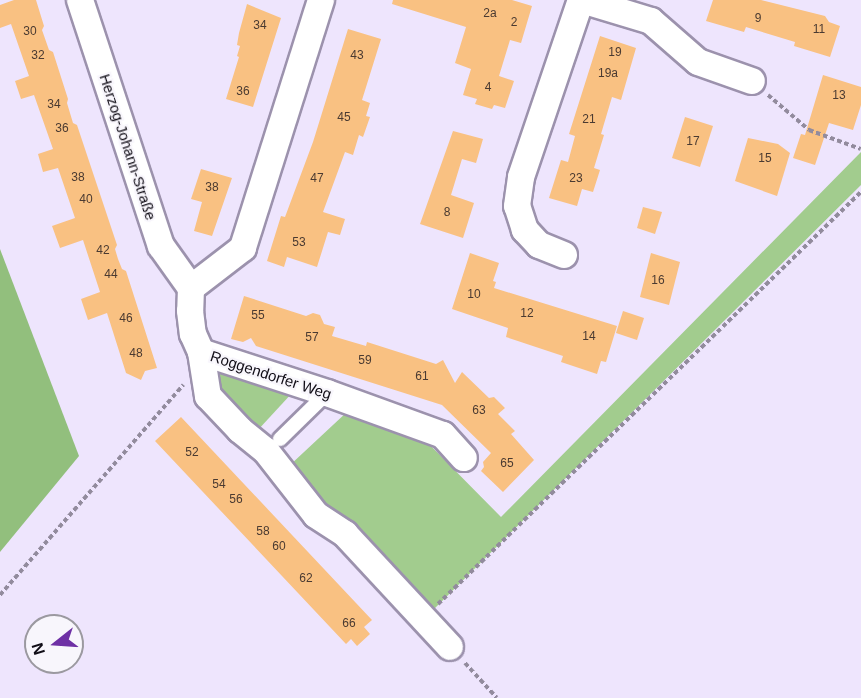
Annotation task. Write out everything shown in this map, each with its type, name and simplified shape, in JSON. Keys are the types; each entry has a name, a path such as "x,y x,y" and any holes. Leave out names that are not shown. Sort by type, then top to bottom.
{"street":[{"name":"Herzog-Johann-Straße","path":"80,0 161,246 191,288"},
{"path":"191,288 243,248 321,0"},
{"path":"564,255 539,245 525,230 518,206 521,177 582,0 651,21 698,62 752,81"},
{"name":"Roggendorfer Weg","path":"191,288 190,311 193,334 202,357 327,393 443,435 464,458"},
{"path":"202,357 208,396 240,430 266,451 316,515 345,534 450,647"}],"lane":[{"path":"280,439 327,393"}],"path":[{"path":"752,81 809,130 861,149"},
{"path":"423,619 861,192"},
{"path":"0,595 202,357"},
{"path":"450,647 497,698"}],"green space":[{"path":"861,152 861,185 429,614 289,466 348,411 420,435 501,517"},
{"path":"0,249 79,456 0,552"},
{"path":"215,370 293,392 257,431 221,393"}],"building":[{"path":"14,0 36,0 44,26 42,30 49,50 53,52 73,123 77,125 117,245 115,249 118,259 122,269 126,271 157,368 145,371 141,380 126,373 107,313 88,320 81,299 100,292 83,240 60,248 52,226 75,218 58,168 43,172 38,154 53,149 34,95 21,99 15,81 29,76 11,24 0,28 0,5"},
{"path":"393,0 512,0 532,6 521,43 510,40 499,76 514,81 505,108 494,105 492,109 475,104 477,99 463,95 471,69 455,63 466,27 392,4"},
{"path":"713,0 761,0 825,16 829,22 840,26 830,57 794,46 795,42 746,27 744,32 706,21"},
{"path":"247,4 281,18 253,107 226,99 239,57 237,56 240,46 237,45"},
{"path":"348,29 381,39 362,100 370,103 366,116 370,117 363,137 359,135 353,155 345,152 323,212 345,219 340,235 328,232 317,267 287,257 284,267 267,261 281,216 285,217 313,142"},
{"path":"600,36 636,48 621,100 612,97 594,168 600,170 593,192 582,189 577,206 549,198 561,160 568,162 575,136 569,134"},
{"path":"823,75 861,87 861,105 853,130 829,123 815,165 793,158 801,134 805,135"},
{"path":"685,117 713,126 700,167 672,158"},
{"path":"453,131 483,139 476,163 462,159 451,195 474,203 463,238 420,224"},
{"path":"748,138 778,144 790,153 777,196 735,181"},
{"path":"201,169 232,178 212,236 194,231 202,202 191,199"},
{"path":"643,207 662,212 655,234 637,228"},
{"path":"470,253 499,263 493,281 496,282 494,288 617,326 606,362 601,361 597,374 561,362 563,356 506,337 508,328 452,309"},
{"path":"651,253 680,262 669,305 640,297"},
{"path":"244,296 306,316 313,313 320,315 324,324 335,327 332,336 366,346 367,342 436,364 443,360 455,383 462,372 489,398 494,397 505,408 498,414 515,431 511,434 534,460 503,492 481,471 484,467 483,462 491,453 442,405 256,346 251,338 243,342 231,339"},
{"path":"623,311 644,318 637,340 616,333"},
{"path":"181,417 372,620 364,627 370,634 357,646 351,639 346,644 155,441"}]}
